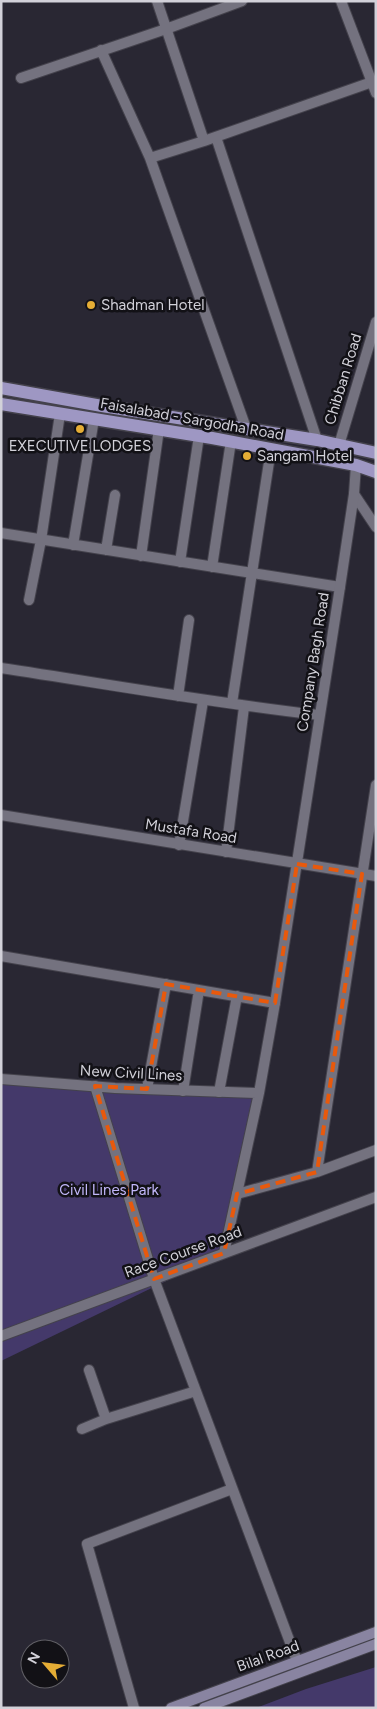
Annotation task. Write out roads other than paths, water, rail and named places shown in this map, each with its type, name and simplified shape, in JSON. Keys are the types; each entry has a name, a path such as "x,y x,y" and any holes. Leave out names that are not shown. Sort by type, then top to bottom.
{"main road":[{"name":"Faisalabad - Sargodha Road","path":"1,388 317,440 376,453"},
{"name":"Faisalabad - Sargodha Road","path":"1,404 231,441 356,465 376,472"},
{"name":"Bilal Road","path":"171,1708 376,1632"},
{"name":"Bilal Road","path":"204,1708 376,1644"}],"street":[{"path":"156,1 204,141"},
{"path":"21,78 242,1"},
{"path":"341,1 376,93"},
{"path":"101,50 150,158 246,428"},
{"path":"150,158 216,137 372,82"},
{"path":"216,137 317,440"},
{"name":"Chibban Road","path":"339,445 376,322"},
{"path":"28,600 41,540 60,414"},
{"path":"73,545 94,419"},
{"path":"141,556 159,429"},
{"path":"180,562 199,436"},
{"path":"212,567 231,441"},
{"path":"232,704 271,449"},
{"name":"Company Bagh Road","path":"224,1253 259,1093 275,1002 340,587 354,494 356,465"},
{"path":"354,494 376,527"},
{"path":"106,550 115,495"},
{"path":"1,534 340,587"},
{"path":"178,696 189,620"},
{"path":"1,668 203,701 319,715"},
{"path":"180,844 203,701"},
{"path":"226,852 244,707"},
{"path":"317,1172 376,785"},
{"name":"Mustafa Road","path":"1,815 376,876"},
{"path":"1,956 275,1002"},
{"path":"147,1089 166,984"},
{"path":"183,1090 199,990"},
{"path":"219,1092 238,996"},
{"name":"New Civil Lines","path":"1,1079 147,1089 259,1093"},
{"path":"95,1086 154,1279 297,1661"},
{"path":"237,1194 317,1172 376,1150"},
{"name":"Race Course Road","path":"1,1336 376,1197"},
{"path":"89,1370 106,1419"},
{"path":"82,1429 106,1419 196,1391"},
{"path":"134,1708 87,1544 232,1489"}],"place":[{"name":"Shadman Hotel","path":"91,305"},
{"name":"EXECUTIVE LODGES","path":"80,429"},
{"name":"Sangam Hotel","path":"247,456"}],"park label":[{"name":"Civil Lines Park","path":"109,1190"}]}
